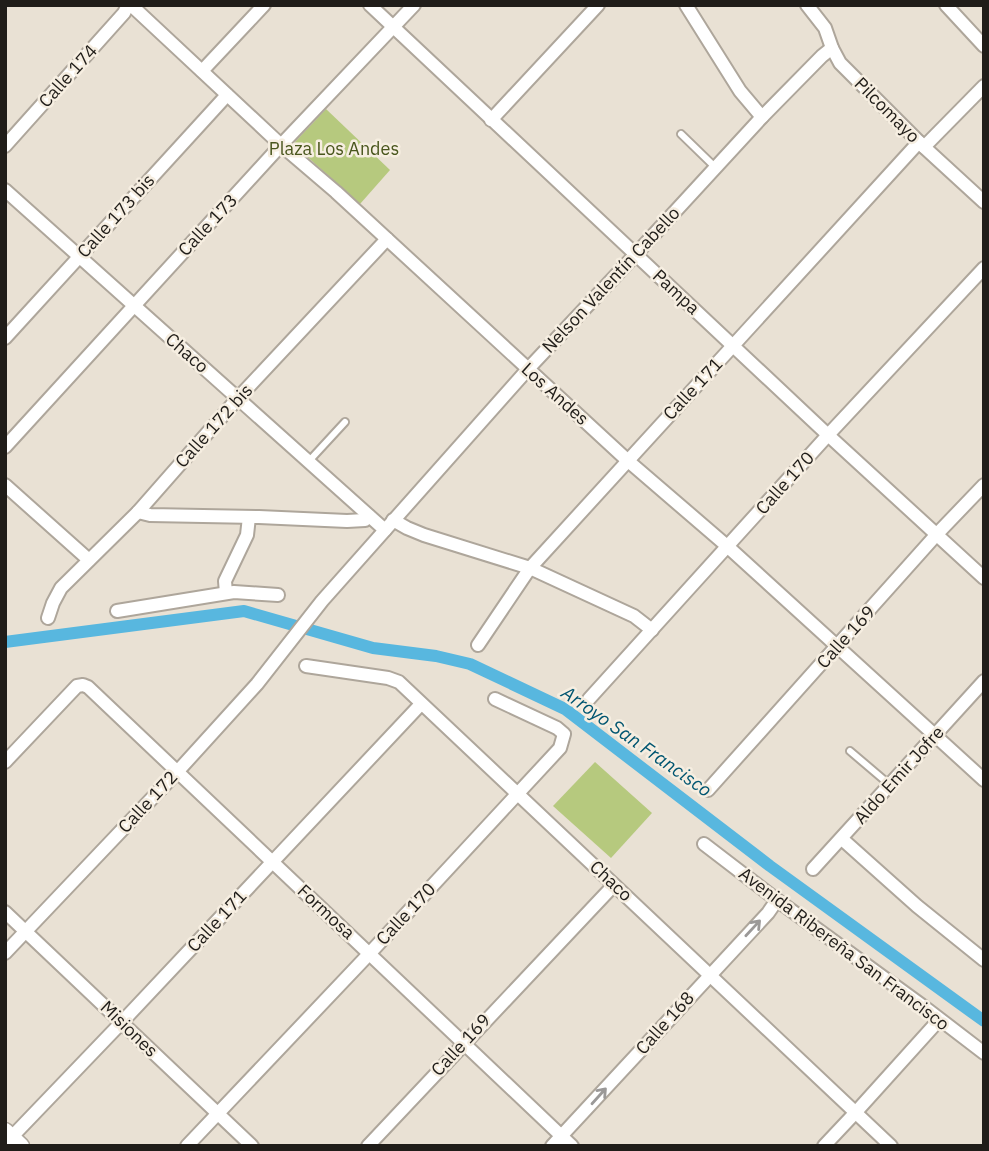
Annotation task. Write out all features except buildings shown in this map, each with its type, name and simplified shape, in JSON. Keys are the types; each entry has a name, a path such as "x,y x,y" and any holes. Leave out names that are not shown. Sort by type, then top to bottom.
{"street":[{"name":"Los Andes","path":"130,5 627,460 727,546 984,780"},
{"name":"Calle 174","path":"5,146 130,5"},
{"path":"202,71 264,5"},
{"name":"Pampa","path":"370,5 828,436 984,578"},
{"name":"Calle 173","path":"5,447 414,5"},
{"path":"491,120 598,5"},
{"path":"686,5 740,91 762,117"},
{"name":"Pilcomayo","path":"807,5 825,28 840,64 921,145 984,202"},
{"path":"949,6 984,46"},
{"name":"Nelson Valentín Cabello","path":"288,647 313,612 528,369 762,117 832,48"},
{"name":"Calle 171","path":"478,645 530,568 627,460 921,145 984,86"},
{"name":"Calle 173 bis","path":"5,338 227,95"},
{"name":"Chaco","path":"5,190 369,516 389,525 407,528 530,568 634,615 652,630"},
{"name":"Calle 172 bis","path":"48,618 58,593 138,512 239,397 387,239"},
{"name":"Calle 170","path":"589,699 984,268"},
{"path":"5,485 89,560"},
{"name":"Calle 169","path":"708,790 984,485"},
{"path":"138,512 150,515 346,521 365,520 369,516"},
{"path":"226,593 225,581 247,535 249,517"},
{"path":"117,611 234,592 278,595"},
{"name":"Calle 172","path":"5,953 178,771 288,647"},
{"name":"Chaco","path":"306,666 393,679 405,687 891,1146"},
{"name":"Aldo Emir Jofre","path":"813,869 984,681"},
{"name":"Formosa","path":"5,762 77,686 88,687 572,1146"},
{"name":"Calle 170","path":"187,1146 560,748 564,734 557,728 495,699"},
{"name":"Calle 171","path":"11,1140 421,704"},
{"path":"842,839 917,906 984,960"},
{"name":"Avenida Ribereña San Francisco","path":"704,844 984,1053"},
{"name":"Calle 169","path":"368,1146 614,885"},
{"name":"Calle 168","path":"552,1146 768,913 776,900"},
{"name":"Misiones","path":"5,912 252,1146"},
{"path":"824,1146 939,1020"}],"lane":[{"path":"681,134 716,168"},
{"path":"309,461 345,422"},
{"path":"850,751 890,785"}],"green space":[{"name":"Plaza Los Andes","path":"326,109 390,170 360,204 293,144"},
{"path":"595,762 652,813 611,858 553,806"}],"waterway":[{"name":"Arroyo San Francisco","path":"5,642 244,611 373,648 436,656 470,664 565,709 770,866 984,1021"}]}
